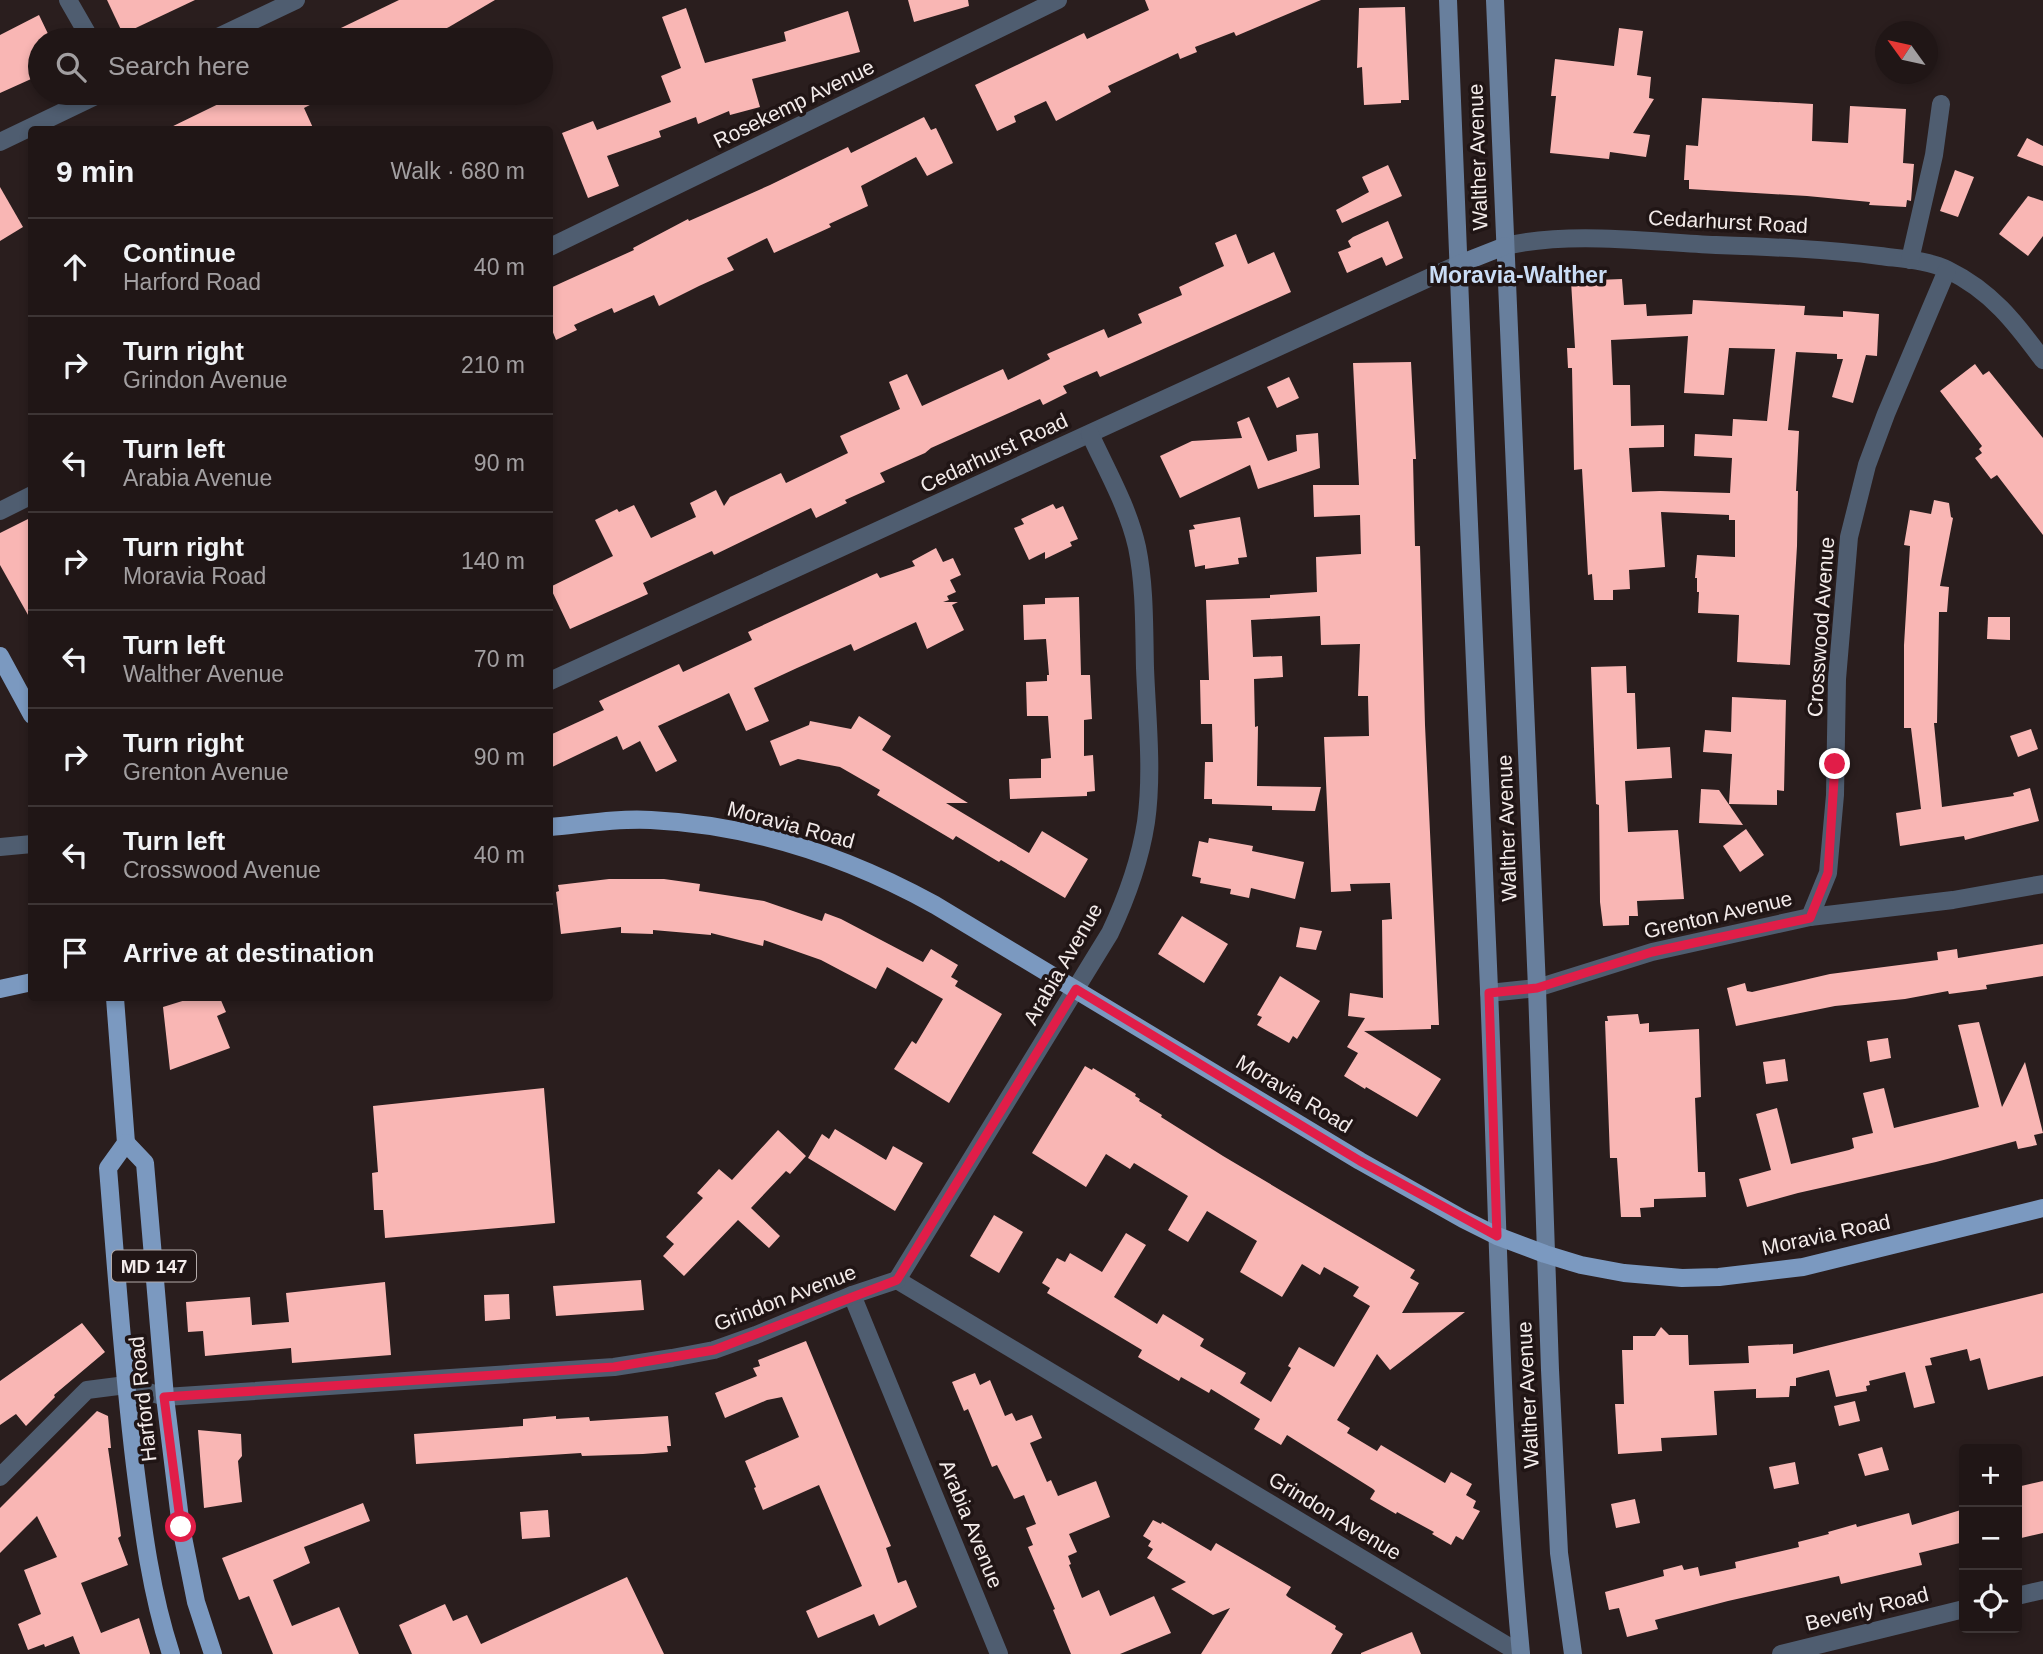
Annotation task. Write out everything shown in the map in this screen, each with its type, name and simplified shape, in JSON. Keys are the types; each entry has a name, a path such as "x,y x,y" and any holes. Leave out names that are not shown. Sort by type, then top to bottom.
{"main road":[{"name":"Walther Avenue","path":"1448,0 1497,1236 1511,1539 1521,1654"},
{"name":"Walther Avenue","path":"1494,0 1559,1553 1573,1654"},
{"path":"1457,265 1505,246"},
{"path":"0,656 28,708"},
{"name":"Moravia Road","path":"553,827 649,820 685,823 752,834 827,856 891,881 1076,989 1360,1161 1497,1236 1581,1265 1623,1273 1682,1278 1719,1277 1803,1267 2043,1208"},
{"path":"0,989 28,983"},
{"path":"115,1001 125,1143"},
{"name":"Harford Road","path":"171,1654 145,1547 126,1385 108,1168 125,1143 145,1163 164,1397 188,1567 213,1654"}],"street":[{"path":"68,0 84,28"},
{"path":"237,28 296,0"},
{"name":"Rosekemp Avenue","path":"553,246 1058,0"},
{"path":"1910,260 1934,155 1941,104"},
{"path":"33,126 77,105"},
{"path":"0,142 28,129"},
{"name":"Cedarhurst Road","path":"1505,246 1533,240 1635,241 1825,249 1910,260 1947,270 1986,293 2003,309 2043,360"},
{"name":"Cedarhurst Road","path":"553,680 1457,265"},
{"name":"Crosswood Avenue","path":"1810,918 1828,873 1835,795 1837,679 1849,537 1867,465 1947,270"},
{"name":"Arabia Avenue","path":"897,1280 1110,933 1128,895 1139,858 1146,821 1148,782 1143,585 1137,546 1125,508 1090,434"},
{"path":"0,511 28,497"},
{"path":"0,847 28,844"},
{"name":"Grenton Avenue","path":"1489,993 1537,988 1652,952 1810,918 1953,900 2043,884"},
{"name":"Grindon Avenue","path":"0,1477 87,1390 126,1385 164,1397 614,1367 714,1350 897,1280 1521,1654"},
{"name":"Arabia Avenue","path":"852,1295 999,1654"},
{"path":"2022,1595 2043,1590"},
{"name":"Beverly Road","path":"1781,1654 1959,1610"}],"building":[{"path":"107,0 195,0 136,28 120,28"},
{"path":"399,0 495,0 447,28 341,28"},
{"path":"908,0 968,0 969,6 914,22"},
{"path":"1145,0 1321,0 1236,36 1234,32 1195,47 1197,52 1180,59 1178,53 1108,86 1111,92 1056,121 1046,101 1014,116 1016,122 997,131 975,85 1084,33 1087,39 1149,10"},
{"path":"1405,7 1409,100 1364,105 1362,67 1357,68 1359,8"},
{"path":"686,8 705,63 786,41 784,32 848,11 860,52 752,79 760,107 730,115 729,111 698,124 696,117 659,131 661,137 607,156 619,186 588,198 562,133 593,121 597,130 671,102 661,76 681,68 662,17"},
{"path":"39,15 45,28 28,28 28,80 0,93 0,35"},
{"path":"1619,28 1643,31 1637,75 1651,77 1649,98 1654,99 1633,133 1650,135 1646,157 1610,152 1609,159 1550,153 1556,96 1551,96 1555,59 1614,66"},
{"path":"1702,98 1813,104 1812,141 1848,143 1850,106 1906,109 1903,163 1914,164 1911,201 1907,200 1906,207 1869,205 1870,202 1807,196 1689,189 1689,180 1684,180 1686,145 1698,146"},
{"path":"216,105 310,105 304,108 312,126 173,126"},
{"path":"924,117 931,130 936,128 953,163 927,176 916,157 861,186 868,206 829,224 831,227 774,253 767,238 727,258 734,270 659,306 654,295 614,313 612,308 574,325 577,330 556,340 553,332 553,287 634,250 633,248 688,219 689,221 770,185 848,147 851,153"},
{"path":"2027,138 2043,146 2043,166 2017,156"},
{"path":"1388,165 1402,196 1342,223 1336,210 1369,192 1362,177"},
{"path":"1955,170 1974,177 1958,217 1940,211"},
{"path":"0,187 23,227 0,241"},
{"path":"2028,196 2043,201 2043,236 2028,256 1999,234"},
{"path":"1388,221 1403,258 1386,266 1382,257 1347,273 1338,252 1351,247 1348,241 1353,237"},
{"path":"1236,234 1248,264 1274,252 1291,292 1100,377 1097,371 1063,386 1067,393 1043,405 1040,399 880,473 885,482 845,500 847,503 816,518 811,508 714,555 712,551 643,583 648,594 570,629 553,593 553,586 613,556 595,520 617,509 619,512 634,505 651,538 696,517 690,503 716,490 724,506 730,497 781,473 786,483 848,453 840,436 900,409 889,382 907,374 922,406 1003,369 1008,380 1050,359 1047,354 1104,329 1108,338 1142,323 1138,314 1182,295 1179,287 1224,266 1215,243"},
{"path":"1622,279 1624,305 1646,304 1647,316 1692,314 1693,300 1805,306 1804,315 1843,317 1843,311 1879,314 1877,356 1866,355 1853,403 1832,397 1843,359 1837,359 1837,354 1796,352 1788,430 1799,431 1797,546 1790,665 1737,662 1739,615 1698,613 1699,592 1695,578 1697,555 1735,557 1735,520 1729,520 1729,515 1661,512 1665,567 1629,570 1630,589 1613,590 1613,600 1594,600 1592,574 1588,575 1582,469 1574,470 1572,368 1568,368 1567,348 1575,348 1571,281","holes":["1688,336 1684,393 1724,395 1729,348 1775,349 1767,421 1733,419 1732,436 1695,434 1694,456 1732,458 1730,493 1632,492 1629,448 1664,447 1664,425 1631,426 1630,385 1613,385 1611,340"]},
{"path":"1411,362 1416,459 1413,459 1415,546 1420,546 1439,1025 1431,1025 1431,1029 1364,1031 1441,1079 1417,1117 1344,1076 1358,1053 1347,1047 1365,1018 1348,1016 1350,993 1383,998 1382,920 1392,919 1390,883 1350,884 1351,891 1331,892 1324,737 1369,736 1368,696 1358,696 1360,644 1321,645 1320,616 1251,620 1253,657 1282,656 1283,677 1254,679 1255,727 1258,726 1257,786 1321,787 1315,811 1212,804 1212,799 1204,799 1205,762 1213,762 1212,724 1201,724 1200,680 1209,680 1206,600 1270,598 1270,595 1317,592 1316,557 1361,554 1360,515 1314,517 1313,485 1359,485 1353,363"},
{"path":"1975,364 1983,375 1989,371 2043,438 2043,535 1997,475 1991,479 1975,458 1982,453 1979,449 1982,446 1940,391"},
{"path":"1289,377 1299,398 1277,408 1267,387"},
{"path":"1249,417 1268,461 1297,451 1296,435 1318,433 1320,468 1258,489 1250,465 1180,498 1160,456 1192,441 1242,438 1237,422"},
{"path":"1934,500 1949,503 1953,518 1940,586 1949,587 1947,612 1939,612 1937,723 1934,723 1942,807 2014,796 2013,793 2030,788 2039,821 1965,840 1964,836 1900,846 1896,813 1921,809 1911,728 1904,728 1904,645 1910,546 1904,545 1910,510 1931,514"},
{"path":"1053,504 1056,509 1063,506 1078,539 1070,542 1072,546 1045,559 1045,552 1029,560 1014,528 1024,524 1021,519"},
{"path":"1240,517 1247,557 1238,558 1239,564 1205,569 1205,565 1195,567 1189,530 1195,529 1193,525"},
{"path":"28,519 28,615 0,565 0,533"},
{"path":"936,548 943,562 953,558 961,575 950,580 956,592 947,596 949,600 943,602 958,602 952,605 964,630 927,649 916,622 854,651 851,644 797,668 754,688 769,721 746,731 729,693 658,726 677,761 656,772 640,741 623,750 617,736 553,767 553,734 604,710 599,701 679,664 683,672 752,640 748,632 877,573 880,578 915,566 912,561"},
{"path":"1079,597 1081,675 1090,675 1092,719 1084,720 1084,756 1093,755 1095,791 1087,792 1087,796 1010,799 1009,779 1041,778 1041,759 1051,758 1048,716 1027,716 1026,682 1047,681 1049,675 1046,639 1024,640 1023,605 1045,604 1045,598"},
{"path":"1988,617 2010,617 2010,640 1987,639"},
{"path":"1626,666 1627,693 1635,693 1637,749 1670,747 1672,778 1625,781 1628,832 1678,830 1684,899 1637,901 1638,916 1629,916 1629,925 1603,926 1591,667"},
{"path":"1732,697 1786,700 1784,791 1777,790 1777,805 1729,804 1732,754 1703,752 1705,730 1731,732"},
{"path":"859,716 891,736 882,750 968,803 946,803 1029,853 1042,831 1088,859 1065,898 956,836 953,840 877,795 880,790 840,767 798,759 780,766 770,741 809,725 810,721 851,729"},
{"path":"2031,729 2038,749 2018,757 2010,736"},
{"path":"1701,789 1719,790 1743,825 1699,823"},
{"path":"1746,829 1764,855 1740,872 1723,846"},
{"path":"1209,838 1253,846 1252,851 1304,862 1295,899 1251,888 1249,898 1230,894 1231,889 1200,883 1201,878 1192,876 1199,841 1208,843"},
{"path":"609,879 664,879 700,884 699,891 764,901 822,921 825,913 923,962 931,949 958,965 951,977 958,981 955,986 1002,1014 949,1103 894,1069 912,1041 916,1044 943,999 887,967 876,989 821,960 764,940 763,946 711,933 653,930 653,934 621,933 621,927 561,934 556,892 559,891 558,885"},
{"path":"1182,916 1228,944 1204,983 1158,954"},
{"path":"1300,927 1322,931 1316,950 1296,947"},
{"path":"2043,944 2043,976 1986,985 1987,989 1949,994 1948,991 1905,999 1835,1006 1736,1026 1727,988 1745,983 1747,991 1752,992 1830,974 1938,960 1937,952 1957,949 1958,958"},
{"path":"1280,976 1320,1001 1297,1039 1293,1036 1289,1043 1257,1025 1262,1017 1257,1015"},
{"path":"182,1001 221,1001 226,1012 217,1016 230,1048 170,1070 163,1007"},
{"path":"1638,1014 1640,1024 1649,1023 1649,1032 1699,1029 1701,1097 1695,1098 1698,1172 1705,1172 1706,1197 1654,1199 1654,1207 1640,1208 1641,1217 1621,1217 1617,1158 1610,1158 1605,1021 1608,1021 1607,1016"},
{"path":"1979,1022 2002,1107 2025,1062 2043,1133 2034,1135 2037,1145 2018,1149 2016,1141 1747,1207 1739,1179 1771,1170 1756,1114 1777,1108 1791,1164 1849,1150 1854,1148 1852,1138 1873,1133 1863,1093 1884,1088 1894,1128 1979,1107 1958,1025"},
{"path":"1888,1038 1891,1058 1870,1062 1867,1041"},
{"path":"1785,1059 1788,1081 1766,1084 1763,1062"},
{"path":"1085,1066 1136,1094 1139,1101 1162,1115 1161,1117 1223,1156 1415,1270 1410,1278 1419,1283 1402,1313 1465,1312 1390,1370 1377,1354 1337,1420 1350,1428 1347,1433 1377,1451 1381,1445 1445,1483 1451,1472 1472,1484 1466,1495 1476,1501 1473,1508 1480,1511 1463,1540 1456,1536 1451,1545 1432,1534 1434,1532 1370,1499 1375,1491 1373,1489 1287,1435 1281,1445 1254,1429 1260,1419 1211,1389 1209,1393 1181,1377 1179,1381 1138,1357 1142,1350 1047,1293 1050,1288 1042,1283 1057,1258 1065,1262 1070,1253 1102,1272 1126,1233 1146,1245 1114,1297 1157,1324 1163,1314 1204,1339 1200,1346 1246,1373 1240,1383 1271,1402 1291,1368 1288,1366 1299,1347 1334,1367 1370,1306 1353,1296 1359,1287 1324,1267 1320,1275 1302,1264 1282,1297 1240,1272 1257,1241 1207,1211 1188,1242 1168,1230 1188,1196 1134,1163 1130,1169 1106,1154 1086,1187 1032,1153"},
{"path":"544,1088 555,1223 385,1238 383,1210 374,1210 372,1173 378,1172 373,1106"},
{"path":"835,1129 886,1160 893,1146 923,1163 895,1211 808,1158 822,1134 829,1139"},
{"path":"778,1130 806,1156 790,1174 786,1171 751,1208 780,1236 769,1248 738,1220 684,1276 663,1256 674,1244 666,1237 703,1198 697,1193 719,1169 732,1180"},
{"path":"994,1215 1023,1232 999,1273 970,1256"},
{"path":"641,1280 644,1310 556,1316 553,1286"},
{"path":"385,1282 391,1355 292,1363 291,1348 205,1356 203,1331 188,1332 186,1302 250,1297 252,1325 289,1322 286,1293"},
{"path":"2043,1293 2043,1376 1988,1390 1980,1358 1970,1361 1967,1349 1930,1358 1932,1365 1925,1366 1935,1403 1914,1408 1905,1372 1869,1381 1867,1391 1836,1397 1829,1370 1796,1378 1796,1386 1790,1386 1789,1397 1756,1398 1756,1389 1714,1391 1717,1435 1661,1438 1662,1451 1618,1454 1615,1404 1624,1404 1622,1350 1633,1350 1633,1336 1655,1336 1661,1327 1669,1335 1688,1335 1689,1365 1749,1363 1748,1346 1793,1344 1793,1354"},
{"path":"509,1294 510,1319 485,1321 484,1295"},
{"path":"82,1323 105,1352 54,1395 26,1426 16,1414 0,1425 0,1381"},
{"path":"806,1341 891,1546 886,1548 898,1583 906,1580 917,1607 879,1626 874,1614 818,1638 806,1611 862,1586 819,1485 763,1510 745,1461 799,1437 782,1397 767,1400 725,1418 715,1393 757,1376 753,1368 760,1366 758,1360"},
{"path":"975,1373 980,1385 990,1380 1005,1416 1012,1413 1016,1421 1032,1415 1042,1438 1030,1443 1047,1482 1051,1480 1058,1496 1096,1481 1110,1517 1069,1534 1077,1552 1068,1556 1069,1565 1082,1598 1099,1590 1110,1616 1154,1596 1171,1633 1120,1654 1071,1654 1028,1547 1033,1545 1026,1528 1036,1524 1024,1495 1014,1499 997,1465 992,1467 968,1409 964,1411 952,1382"},
{"path":"1855,1401 1860,1421 1839,1426 1834,1406"},
{"path":"97,1411 108,1416 111,1448 108,1448 121,1536 118,1538 128,1565 81,1583 101,1633 139,1618 150,1654 80,1654 73,1636 45,1647 44,1644 28,1650 18,1624 41,1614 24,1570 57,1557 37,1516 0,1553 0,1508"},
{"path":"556,1416 556,1419 589,1417 590,1421 668,1416 671,1446 667,1446 668,1452 643,1454 582,1456 581,1453 416,1464 414,1434 523,1426 523,1419"},
{"path":"198,1430 241,1434 242,1456 238,1461 242,1502 204,1508"},
{"path":"1882,1447 1889,1470 1865,1476 1858,1454"},
{"path":"1795,1462 1799,1484 1774,1489 1769,1467"},
{"path":"2043,1481 2043,1533 2022,1538 2022,1507 2022,1486"},
{"path":"1635,1499 1640,1523 1616,1528 1611,1504"},
{"path":"363,1503 370,1521 304,1547 310,1563 273,1580 292,1626 339,1607 359,1654 273,1654 249,1596 239,1600 222,1558"},
{"path":"548,1510 550,1537 522,1539 520,1512"},
{"path":"1959,1511 1959,1543 1919,1553 1922,1565 1841,1584 1839,1576 1728,1601 1655,1620 1658,1629 1627,1637 1619,1608 1609,1610 1605,1592 1664,1576 1663,1570 1682,1565 1684,1570 1698,1567 1700,1576 1736,1568 1735,1562 1799,1547 1798,1542 1856,1524 1857,1527 1909,1513 1912,1525"},
{"path":"1153,1520 1161,1524 1162,1522 1211,1551 1216,1543 1291,1587 1286,1595 1288,1597 1336,1626 1335,1629 1343,1634 1331,1654 1201,1654 1230,1608 1213,1615 1171,1589 1186,1582 1147,1558 1153,1549 1148,1546 1151,1541 1143,1536"},
{"path":"627,1577 664,1654 412,1654 399,1625 445,1604 453,1621 467,1615 481,1644"},
{"path":"1412,1632 1421,1654 1361,1654 1361,1653"}],"district":[{"name":"Moravia-Walther","path":"1518,275"}],"route":[{"path":"181,1527 164,1397 614,1367 672,1358 714,1350 897,1280 1076,989 1360,1161 1497,1236 1489,993 1537,988 1652,952 1810,918 1828,873 1835,764"}]}
